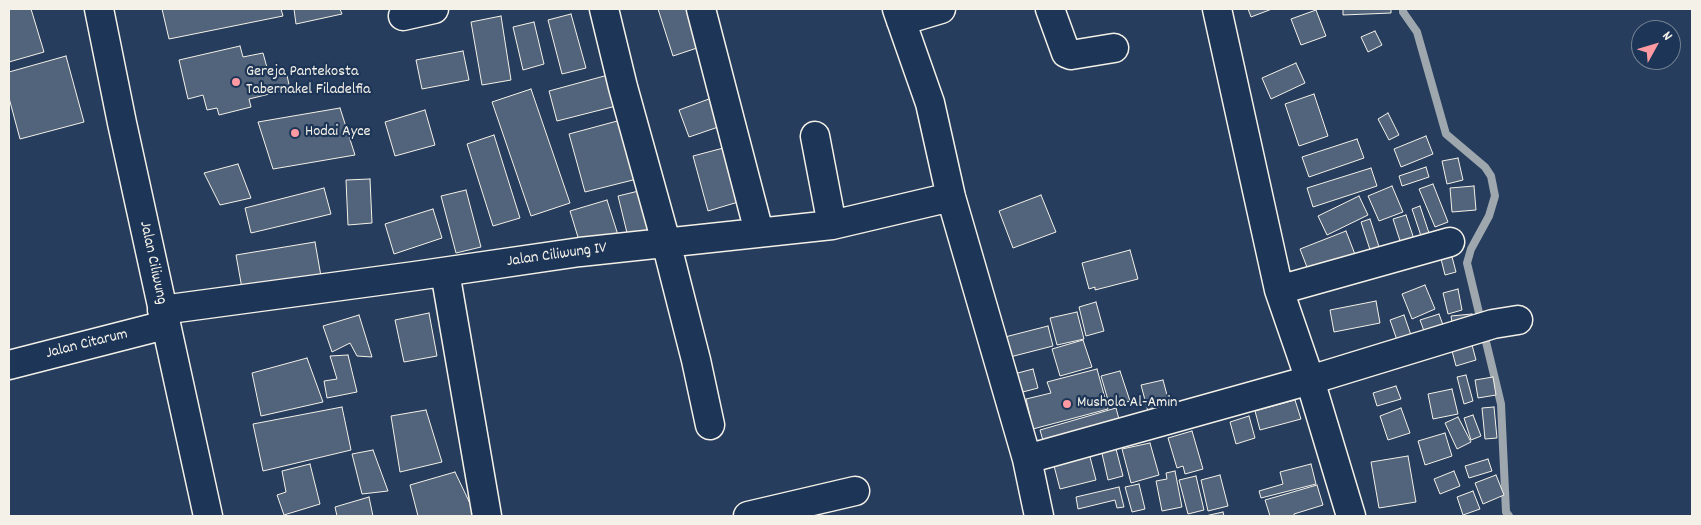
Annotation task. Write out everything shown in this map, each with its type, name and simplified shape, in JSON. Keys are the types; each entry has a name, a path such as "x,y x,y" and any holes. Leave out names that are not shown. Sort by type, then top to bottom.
{"street":[{"name":"Jalan Ciliwung","path":"99,9 122,124 208,516"},
{"path":"403,16 434,9"},
{"path":"604,9 666,242 710,424"},
{"path":"702,9 759,232"},
{"path":"941,9 899,15 930,104 951,197 1027,459 1039,516"},
{"path":"1050,9 1066,54 1071,55 1114,48"},
{"path":"1217,9 1279,290 1310,380 1351,516"},
{"path":"815,136 832,225"},
{"name":"Jalan Ciliwung IV","path":"164,317 580,252 832,225 951,197"},
{"path":"1279,290 1450,242"},
{"path":"445,272 487,516"},
{"name":"Jalan Citarum","path":"9,365 164,317"},
{"path":"1027,459 1310,380 1495,325"},
{"path":"748,516 855,491"}],"building":[{"path":"9,9 31,9 44,52 9,62"},
{"path":"162,9 281,9 283,16 169,39"},
{"path":"294,9 340,9 342,14 296,24"},
{"path":"658,9 691,9 703,46 673,56"},
{"path":"1248,9 1272,9 1251,17"},
{"path":"1343,9 1391,9 1391,13 1343,15"},
{"path":"1316,10 1326,36 1301,45 1291,19"},
{"path":"571,14 586,68 562,74 548,20"},
{"path":"501,16 511,80 482,85 471,22"},
{"path":"534,22 544,64 523,70 513,27"},
{"path":"1375,31 1382,45 1368,52 1361,37"},
{"name":"Gereja Pantekosta Tabernakel Filadelfia","path":"240,46 243,57 263,53 269,75 286,71 290,89 249,99 251,107 219,115 217,108 207,110 203,95 188,99 179,60"},
{"path":"463,51 469,80 422,89 416,60"},
{"path":"66,56 84,122 20,139 9,98 9,72"},
{"path":"1296,63 1305,83 1271,99 1262,78"},
{"path":"608,75 616,106 557,121 549,91"},
{"path":"531,89 570,203 531,216 492,102"},
{"path":"1314,94 1328,136 1299,146 1285,104"},
{"path":"717,96 727,124 689,137 679,110"},
{"path":"340,108 355,155 273,169 258,122"},
{"path":"425,110 435,145 395,156 385,122"},
{"path":"1388,113 1399,135 1389,140 1378,119"},
{"path":"621,120 637,179 585,192 569,134"},
{"path":"494,135 520,218 493,226 467,144"},
{"path":"1426,136 1433,154 1401,167 1394,149"},
{"path":"1357,139 1364,158 1309,177 1302,157"},
{"path":"731,146 745,200 708,211 693,156"},
{"path":"1458,158 1463,180 1447,184 1442,161"},
{"path":"238,164 251,198 220,205 204,173"},
{"path":"1426,167 1429,177 1402,186 1399,176"},
{"path":"1371,168 1377,186 1313,207 1307,188"},
{"path":"370,179 372,223 348,225 346,180"},
{"path":"1433,184 1448,222 1435,227 1419,189"},
{"path":"1392,186 1403,212 1379,221 1368,196"},
{"path":"1474,186 1476,210 1452,212 1450,188"},
{"path":"324,188 331,214 251,233 245,208"},
{"path":"651,188 662,229 628,237 618,196"},
{"path":"466,190 481,247 456,253 441,196"},
{"path":"1041,195 1056,232 1013,248 999,211"},
{"path":"1359,196 1368,215 1327,235 1318,216"},
{"path":"607,200 618,235 581,247 570,211"},
{"path":"1420,206 1429,233 1421,236 1412,209"},
{"path":"433,209 442,238 394,254 385,224"},
{"path":"1406,215 1415,242 1402,247 1393,219"},
{"path":"1370,219 1382,256 1373,259 1361,222"},
{"path":"1346,231 1356,257 1310,275 1300,249"},
{"path":"315,242 322,282 243,294 236,255"},
{"path":"1130,250 1138,279 1095,290 1095,287 1089,289 1082,263"},
{"path":"1451,253 1456,272 1445,275 1440,255"},
{"path":"1425,285 1435,309 1412,319 1402,294"},
{"path":"1458,289 1462,310 1448,314 1443,293"},
{"path":"1376,301 1380,323 1334,332 1330,310"},
{"path":"1096,302 1104,331 1086,336 1079,307"},
{"path":"1077,312 1084,339 1057,345 1050,318"},
{"path":"429,313 437,356 404,362 395,320"},
{"path":"1439,314 1447,336 1428,342 1420,320"},
{"path":"1472,314 1474,325 1453,328 1451,316"},
{"path":"359,315 372,357 357,356 350,343 332,352 323,326"},
{"path":"1404,315 1412,338 1398,343 1390,320"},
{"path":"1048,326 1053,346 1010,357 1005,337"},
{"path":"1083,340 1092,367 1060,376 1052,349"},
{"path":"1472,345 1476,360 1456,366 1452,351"},
{"path":"348,355 357,392 327,398 324,381 337,379 330,356"},
{"path":"307,358 323,402 261,416 252,373"},
{"path":"1033,369 1038,388 1019,393 1014,374"},
{"name":"Mushola Al-Amin","path":"1097,369 1108,409 1033,429 1026,399 1051,393 1047,382"},
{"path":"1120,371 1130,401 1110,407 1101,376"},
{"path":"1466,375 1473,401 1464,404 1457,377"},
{"path":"1493,377 1496,395 1478,398 1475,380"},
{"path":"1163,380 1171,410 1149,415 1141,385"},
{"path":"1396,386 1401,399 1377,406 1373,393"},
{"path":"1452,389 1458,414 1433,419 1428,394"},
{"path":"1295,400 1301,419 1260,430 1255,411"},
{"path":"342,407 351,450 263,471 253,424"},
{"path":"1494,407 1497,438 1485,439 1482,408"},
{"path":"1116,408 1122,430 1045,448 1040,430"},
{"path":"1401,408 1410,433 1388,440 1380,416"},
{"path":"426,410 442,462 400,472 391,416"},
{"path":"1473,415 1481,436 1471,440 1464,418"},
{"path":"1249,416 1255,438 1236,444 1230,422"},
{"path":"1458,417 1471,442 1457,449 1445,423"},
{"path":"1192,431 1203,469 1185,474 1183,466 1177,468 1168,438"},
{"path":"1445,433 1452,456 1425,465 1418,441"},
{"path":"1150,443 1159,475 1131,483 1122,449"},
{"path":"1115,445 1123,476 1108,480 1101,449"},
{"path":"373,450 388,491 362,494 352,454"},
{"path":"1089,453 1096,480 1060,489 1053,462"},
{"path":"1408,456 1416,502 1379,508 1371,462"},
{"path":"1488,459 1492,471 1469,478 1465,466"},
{"path":"310,464 320,504 284,515 277,495 286,492 282,471"},
{"path":"1311,464 1316,484 1261,498 1259,491 1283,484 1280,472"},
{"path":"1175,471 1182,507 1162,511 1156,481 1167,479 1166,473"},
{"path":"1454,471 1460,486 1440,494 1434,479"},
{"path":"455,472 476,516 418,516 410,485"},
{"path":"1220,475 1228,506 1208,511 1201,480"},
{"path":"1496,475 1504,495 1483,504 1475,483"},
{"path":"1196,476 1204,510 1188,514 1179,480"},
{"path":"1139,484 1145,509 1132,512 1125,487"},
{"path":"1317,485 1323,505 1294,514 1294,516 1270,516 1265,500"},
{"path":"1119,487 1124,507 1117,508 1115,500 1078,509 1076,497"},
{"path":"1473,491 1480,509 1463,515 1457,497"},
{"path":"369,497 373,516 337,516 335,507"},
{"path":"1223,512 1224,516 1205,516"}],"waterway":[{"path":"1403,9 1403,12 1417,32 1446,134 1485,167 1491,176 1495,196 1489,216 1471,249 1467,263 1501,404 1506,512 1509,516"}],"place":[{"name":"Gereja Pantekosta Tabernakel Filadelfia","path":"236,82"},
{"name":"Hodai Ayce","path":"295,133"},
{"name":"Mushola Al-Amin","path":"1067,404"}]}
